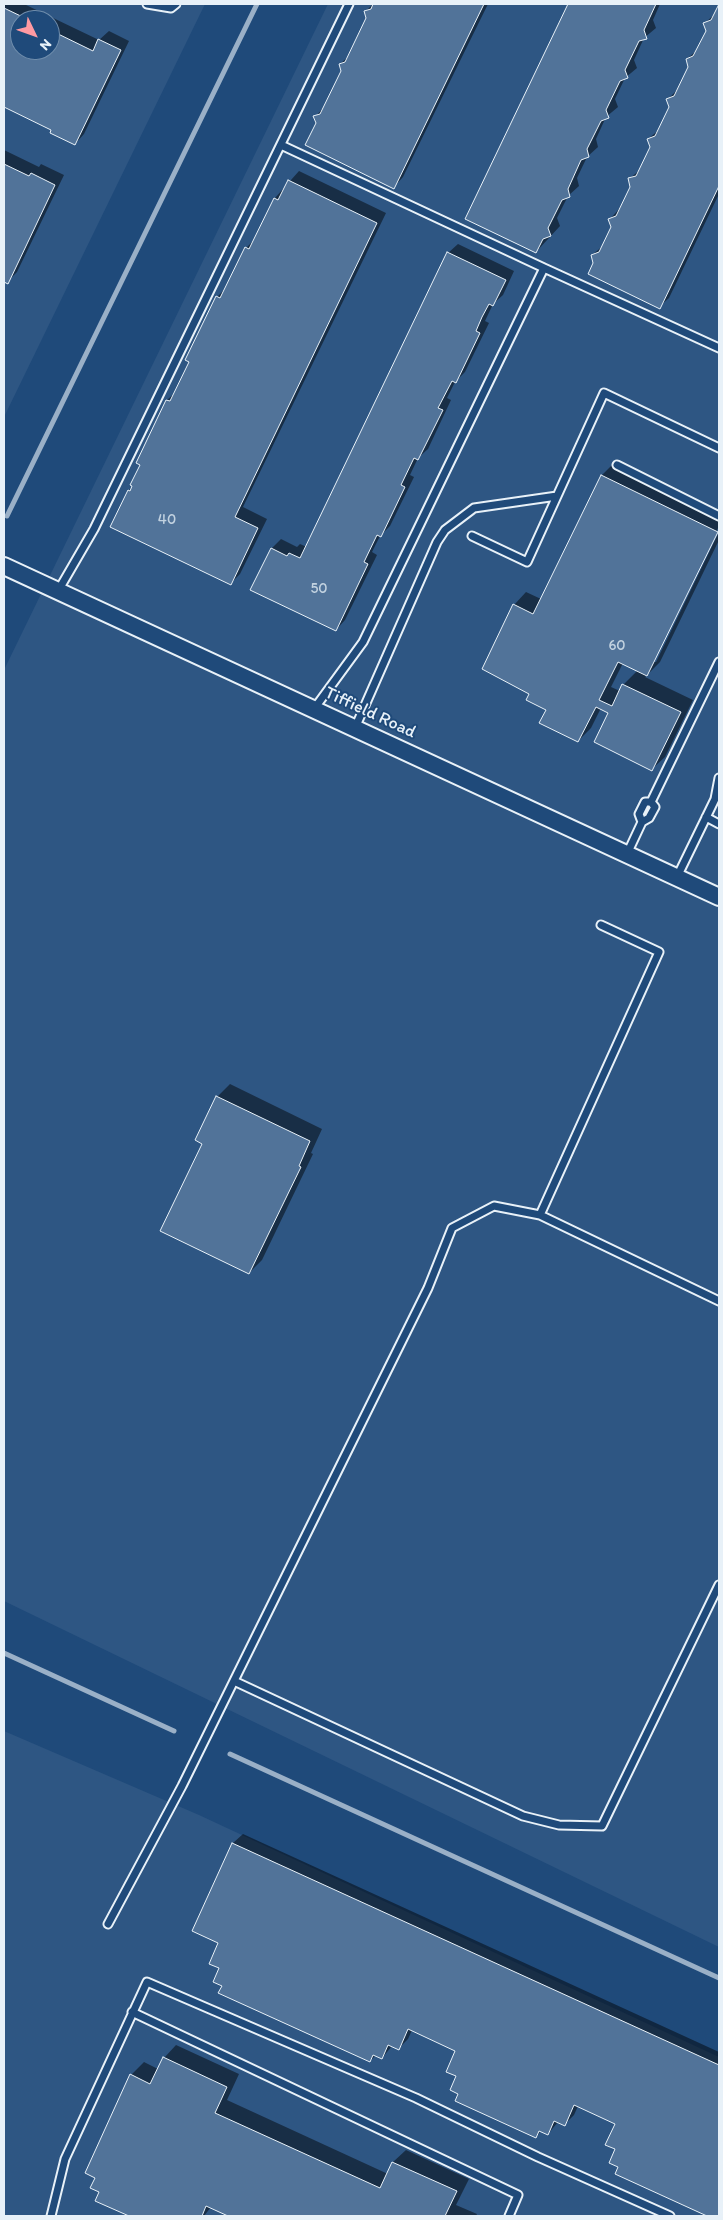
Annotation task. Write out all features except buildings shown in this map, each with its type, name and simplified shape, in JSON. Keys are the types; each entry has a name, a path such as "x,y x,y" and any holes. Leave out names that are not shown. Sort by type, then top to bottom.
{"street":[{"name":"Tiffield Road","path":"4,566 719,897"}],"lane":[{"path":"147,4 171,8 176,4"},
{"path":"58,591 94,529 349,4"},
{"path":"281,145 719,348"},
{"path":"314,710 363,642 544,268"},
{"path":"472,536 527,562 604,393 719,448"},
{"path":"617,465 719,516"},
{"path":"355,729 436,542 445,530 474,508 558,496"},
{"path":"627,854 642,822 649,818 652,813 654,807 652,802 719,662"},
{"path":"677,877 715,800 719,778"},
{"path":"642,822 639,814 645,802 652,802"},
{"path":"706,817 719,824"},
{"path":"540,1215 659,952 601,925"},
{"path":"108,1924 179,1793 428,1288 452,1228 494,1206 540,1215 719,1301"},
{"path":"234,1681 523,1816 559,1825 602,1826 719,1585"},
{"path":"51,2216 65,2159 147,1982 416,2098 538,2157 670,2216"},
{"path":"132,2012 518,2195 509,2216"}],"shaded area":[{"path":"4,4 205,4 4,417"},
{"path":"328,4 719,4 719,1947 4,1601 4,670"},
{"path":"4,1731 199,1815 719,2057 719,2216 4,2216"}],"waterway":[{"path":"7,516 257,4"},
{"path":"4,1653 174,1731"},
{"path":"230,1754 719,1978"}]}
